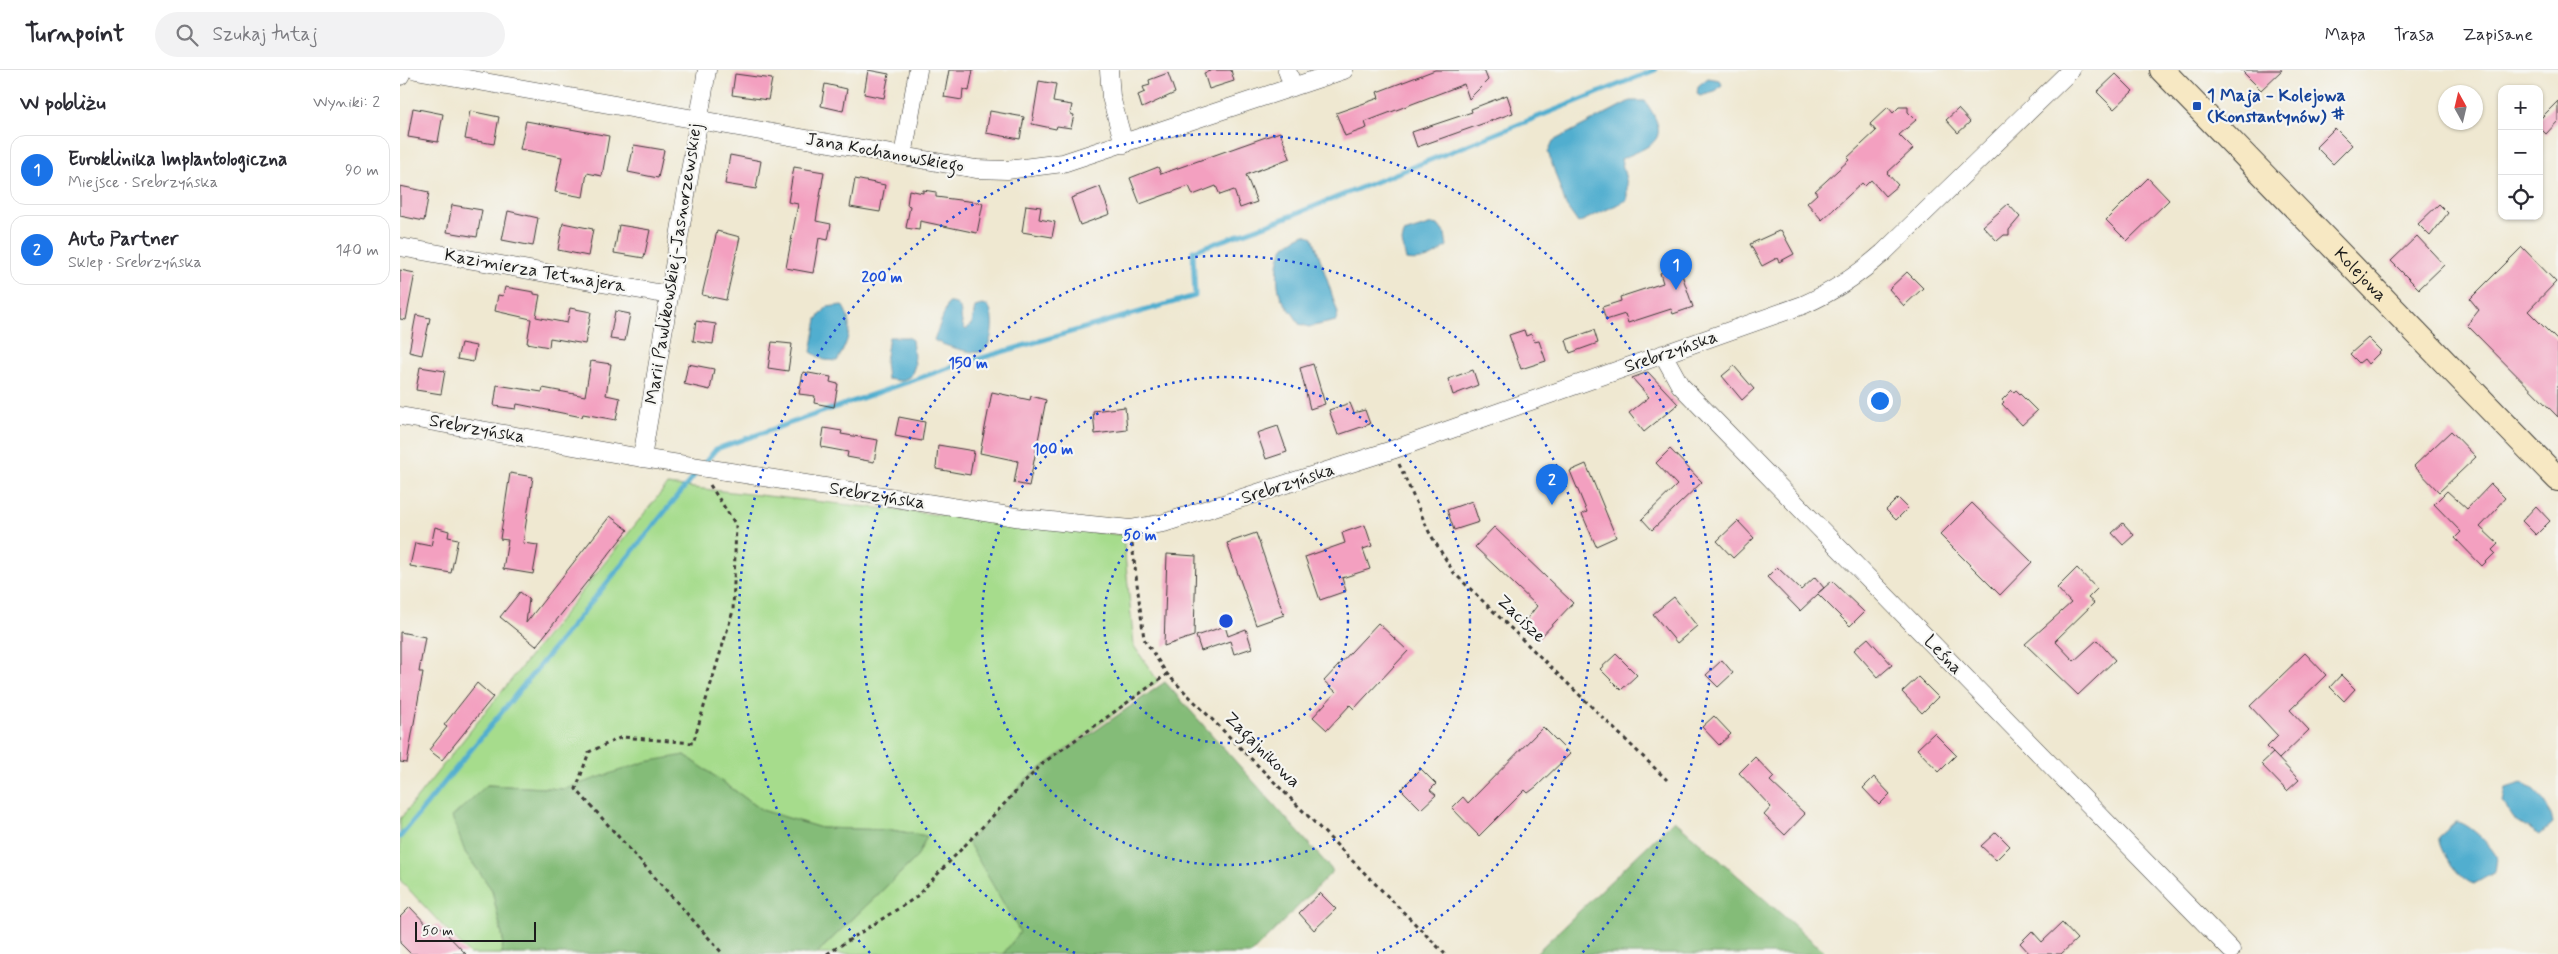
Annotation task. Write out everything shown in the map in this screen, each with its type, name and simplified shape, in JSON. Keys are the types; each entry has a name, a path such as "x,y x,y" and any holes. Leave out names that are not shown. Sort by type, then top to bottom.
{"street":[{"path":"400,76 403,70"},
{"name":"Jana Kochanowskiego","path":"416,70 976,169 1007,170 1063,164 1344,70"},
{"name":"Marii Pawlikowskiej-Jasnorzewskiej","path":"642,458 707,70"},
{"path":"903,156 918,70"},
{"path":"1109,70 1111,97 1124,144"},
{"path":"1287,70 1293,87"},
{"name":"Srebrzyńska","path":"400,416 642,458 1012,516 1130,529 1197,514 1392,450 1803,305 1847,282 1883,253 2071,70"},
{"name":"Kolejowa","path":"2162,70 2558,479"},
{"name":"Kazimierza Tetmajera","path":"400,247 669,295"},
{"name":"Leśna","path":"1663,354 1680,386 2231,950"}],"path":[{"name":"Zacisze","path":"1392,450 1429,532 1454,573 1667,780"},
{"path":"698,466 736,525 733,610 693,742 622,737 589,752 576,789 724,954"},
{"name":"Zagajnikowa","path":"1130,529 1144,639 1167,674 1445,954"},
{"path":"827,954 914,898 1043,762 1167,674"}],"green space":[{"path":"667,485 1123,535 1134,646 1158,681 1025,780 1020,933 1003,954 816,954 917,857 926,836 892,830 821,828 762,810 685,755 564,789 487,785 465,852 492,890 503,939 502,954 469,954 400,880 400,819"},
{"path":"1165,682 1333,871 1251,954 1003,954 1020,932 968,842 1025,780"},
{"path":"685,755 762,810 821,828 892,830 927,836 917,857 816,954 502,954 503,939 492,890 465,852 452,817 487,785 564,789 645,762"},
{"path":"1674,820 1827,954 1535,954"}],"water":[{"path":"1708,78 1720,80 1722,85 1715,92 1700,96 1697,94 1698,86"},
{"path":"1630,101 1645,101 1657,124 1658,133 1656,139 1643,149 1621,159 1627,184 1627,200 1578,223 1566,206 1548,152 1553,141"},
{"path":"1432,224 1438,225 1445,234 1447,246 1428,258 1412,261 1406,260 1402,242 1404,233"},
{"path":"1305,234 1313,237 1338,313 1336,321 1309,327 1299,324 1282,299 1277,277 1278,263 1282,250 1290,242"},
{"path":"948,303 954,303 960,308 963,326 966,330 972,323 975,307 988,306 992,317 992,331 985,350 970,352 950,347 934,340"},
{"path":"842,305 846,312 849,326 847,340 837,361 824,360 811,352 817,319 827,307"},
{"path":"889,337 908,337 912,340 915,365 911,376 901,381 887,379 885,362"},
{"path":"2522,783 2528,785 2538,794 2552,817 2553,823 2540,835 2514,819 2503,802 2506,788"},
{"path":"2456,822 2473,830 2495,853 2497,858 2495,872 2474,884 2463,877 2451,864 2439,843 2439,837"}],"building":[{"path":"868,70 889,74 884,98 864,94"},
{"path":"949,70 973,70 969,91 963,89 962,100 944,97"},
{"path":"1213,70 1231,70 1234,81 1209,89 1204,73"},
{"path":"1435,70 1484,70 1488,80 1469,99 1464,84 1365,122 1367,128 1345,136 1336,113 1379,98 1377,92"},
{"path":"2241,70 2282,70 2261,90"},
{"path":"1168,73 1175,93 1142,108 1138,95 1145,92 1143,87 1150,85 1149,80"},
{"path":"735,74 772,79 768,100 732,95"},
{"path":"2116,74 2133,91 2114,109 2097,92"},
{"path":"1039,81 1056,84 1053,102 1072,105 1070,114 1074,115 1071,128 1057,126 1056,129 1032,124"},
{"path":"825,84 847,89 843,111 821,106"},
{"path":"1507,95 1513,113 1417,147 1412,132 1472,112 1471,109"},
{"path":"2558,101 2558,121 2546,134 2543,131 2543,116"},
{"path":"1888,107 1893,113 1899,107 1908,107 1908,112 1916,120 1899,135 1913,149 1887,173 1898,185 1885,196 1871,180 1865,186 1862,183 1822,220 1807,203 1817,194 1815,191 1849,160 1847,158 1876,131 1870,124"},
{"path":"413,108 443,114 438,142 408,137"},
{"path":"1958,109 1970,122 1958,133 1946,120"},
{"path":"470,111 499,117 494,144 465,139"},
{"path":"990,111 1024,117 1020,139 986,133"},
{"path":"526,121 609,136 602,176 587,173 583,197 555,192 562,157 520,149"},
{"path":"2335,128 2352,145 2333,164 2316,147"},
{"path":"1280,132 1290,158 1246,175 1257,202 1240,208 1234,190 1220,195 1216,186 1193,195 1189,186 1140,204 1130,178 1158,167 1161,174"},
{"path":"634,145 664,150 658,178 628,172"},
{"path":"730,155 761,161 756,189 725,184"},
{"path":"794,167 824,172 816,221 831,224 828,240 819,238 813,273 786,268 798,204 788,202"},
{"path":"2148,178 2169,200 2127,241 2106,220"},
{"path":"855,179 885,185 880,212 850,207"},
{"path":"400,186 429,192 424,221 400,216"},
{"path":"1100,187 1110,214 1080,225 1071,198"},
{"path":"909,190 923,193 923,190 936,192 936,197 983,203 977,233 920,221 919,230 906,228 910,206 907,205"},
{"path":"2008,204 2020,217 2009,230 2009,235 2004,235 1997,241 1983,226"},
{"path":"2439,204 2448,213 2430,236 2418,224"},
{"path":"452,205 482,210 477,237 447,232"},
{"path":"1026,205 1041,207 1039,219 1055,222 1052,237 1022,232"},
{"path":"508,211 538,218 533,246 502,240"},
{"path":"563,223 593,229 588,256 558,250"},
{"path":"619,225 650,230 644,258 614,253"},
{"path":"1781,230 1794,254 1779,262 1777,258 1762,266 1750,244"},
{"path":"717,231 740,237 726,300 702,295"},
{"path":"2417,236 2444,265 2419,289 2391,261"},
{"path":"2522,247 2556,282 2528,311 2558,341 2558,417 2467,325 2479,310 2470,299"},
{"path":"1679,266 1693,307 1673,314 1671,309 1628,323 1625,314 1606,320 1602,307 1621,301 1620,297 1663,283 1660,273"},
{"path":"400,270 415,273 406,320 400,319"},
{"path":"1907,272 1923,288 1904,306 1889,289"},
{"path":"505,287 534,292 534,294 540,295 536,317 567,323 570,308 591,312 585,344 550,338 549,347 527,343 531,319 495,311 498,295 503,296"},
{"path":"615,311 630,314 625,341 610,339"},
{"path":"416,315 430,318 422,355 409,352"},
{"path":"696,321 716,324 713,344 693,341"},
{"path":"1524,330 1526,336 1531,334 1534,342 1539,341 1546,361 1521,369 1509,335"},
{"path":"1594,330 1598,343 1570,353 1566,340"},
{"path":"2368,338 2381,351 2368,364 2364,359 2359,363 2350,354"},
{"path":"772,342 792,344 788,371 768,368"},
{"path":"461,343 476,346 473,362 457,359"},
{"path":"591,361 611,364 606,395 620,398 616,420 583,414 582,417 517,404 516,409 494,406 497,385 542,392 543,388 585,396"},
{"path":"688,364 714,369 710,390 684,384"},
{"path":"1313,364 1325,404 1310,409 1300,368"},
{"path":"1734,366 1754,389 1742,400 1722,376"},
{"path":"420,367 445,371 441,394 416,390"},
{"path":"1473,370 1478,385 1453,395 1448,379"},
{"path":"803,372 831,377 830,382 838,384 834,407 814,403 815,396 799,394"},
{"path":"1648,372 1678,404 1644,432 1629,413 1649,397 1632,378"},
{"path":"2012,390 2014,392 2016,390 2037,411 2022,425 2002,404 2004,402 2002,400"},
{"path":"992,392 1030,400 1031,396 1046,400 1029,486 1014,483 1018,461 980,453"},
{"path":"1350,403 1354,413 1365,410 1370,424 1338,435 1329,410"},
{"path":"1125,407 1127,430 1095,434 1093,411"},
{"path":"899,417 925,422 922,441 895,436"},
{"path":"1278,426 1287,452 1266,459 1257,433"},
{"path":"824,428 842,431 841,434 878,440 874,462 847,457 848,452 821,447"},
{"path":"2451,431 2476,457 2439,492 2414,466"},
{"path":"938,445 974,451 970,475 936,469"},
{"path":"1670,449 1702,482 1652,530 1642,519 1677,485 1656,463"},
{"path":"1586,464 1616,537 1596,546 1582,514 1587,512 1570,471"},
{"path":"510,473 533,477 523,543 538,545 533,574 503,569 508,540 500,539"},
{"path":"2491,484 2505,498 2480,527 2498,544 2492,550 2495,553 2482,566 2455,538 2461,532 2434,504 2447,491 2467,509"},
{"path":"1898,498 1908,508 1896,520 1886,510"},
{"path":"1472,501 1479,522 1454,530 1447,510"},
{"path":"1972,503 2032,562 2000,595 1940,535"},
{"path":"2536,506 2550,521 2536,535 2522,521"},
{"path":"610,516 628,530 536,646 500,617 520,592 529,599 526,623"},
{"path":"1738,521 1754,538 1733,558 1717,541"},
{"path":"2123,523 2134,535 2123,545 2112,533"},
{"path":"1365,525 1372,546 1363,549 1370,569 1342,578 1346,591 1320,600 1305,557 1345,543 1342,533"},
{"path":"435,527 449,531 448,537 458,539 451,573 410,566 415,543 431,546"},
{"path":"1494,527 1573,603 1538,640 1522,625 1537,606 1475,547"},
{"path":"1256,533 1284,615 1256,625 1227,543"},
{"path":"1167,554 1196,556 1194,636 1164,646"},
{"path":"1777,567 1801,590 1815,577 1824,588 1832,581 1864,612 1850,626 1818,594 1800,611 1767,577"},
{"path":"2077,568 2097,589 2088,598 2094,603 2055,641 2074,661 2097,640 2115,660 2078,695 2025,644 2071,603 2057,588"},
{"path":"1674,597 1697,626 1677,643 1653,614"},
{"path":"1378,623 1408,651 1354,709 1350,705 1327,730 1313,717 1336,692 1324,681"},
{"path":"1225,626 1228,636 1246,629 1252,648 1234,654 1230,641 1201,651 1196,636"},
{"path":"400,632 425,637 419,672 423,672 407,763 400,762"},
{"path":"1868,638 1892,665 1878,677 1854,650"},
{"path":"2305,653 2326,675 2290,710 2309,730 2279,759 2267,747 2278,736 2250,706"},
{"path":"1616,654 1637,675 1621,690 1600,669"},
{"path":"1722,660 1733,673 1718,687 1706,675"},
{"path":"2341,675 2355,689 2344,701 2330,687"},
{"path":"1918,677 1938,697 1922,713 1902,692"},
{"path":"477,683 493,697 442,760 429,750 447,727 444,725"},
{"path":"1714,716 1731,734 1719,745 1702,727"},
{"path":"1543,727 1570,754 1536,787 1528,793 1525,790 1479,836 1452,808 1463,797 1468,803"},
{"path":"1934,733 1956,755 1939,772 1917,749"},
{"path":"2273,753 2299,780 2287,791 2261,764"},
{"path":"1755,757 1774,777 1770,781 1805,814 1785,835 1764,815 1771,807 1739,773"},
{"path":"1421,769 1436,784 1430,790 1436,795 1421,809 1401,789"},
{"path":"1874,777 1890,794 1879,805 1863,788"},
{"path":"1996,832 2010,846 1996,860 1981,846"},
{"path":"1320,893 1336,909 1314,930 1299,913"},
{"path":"410,907 431,929 437,924 466,954 411,954 400,943 400,917"},
{"path":"2062,923 2077,939 2061,954 2030,954 2020,943 2032,931 2042,942"}],"waterway":[{"path":"703,465 716,449 957,365 1195,296 1193,251 1280,220 1655,70"},
{"path":"400,837 698,471"}],"place":[{"name":"1 Maja - Kolejowa (Konstantynów) #","path":"2197,106"},
{"name":"Euroklinika Implantologiczna","path":"1676,290"},
{"name":"Auto Partner","path":"1552,505"}]}
